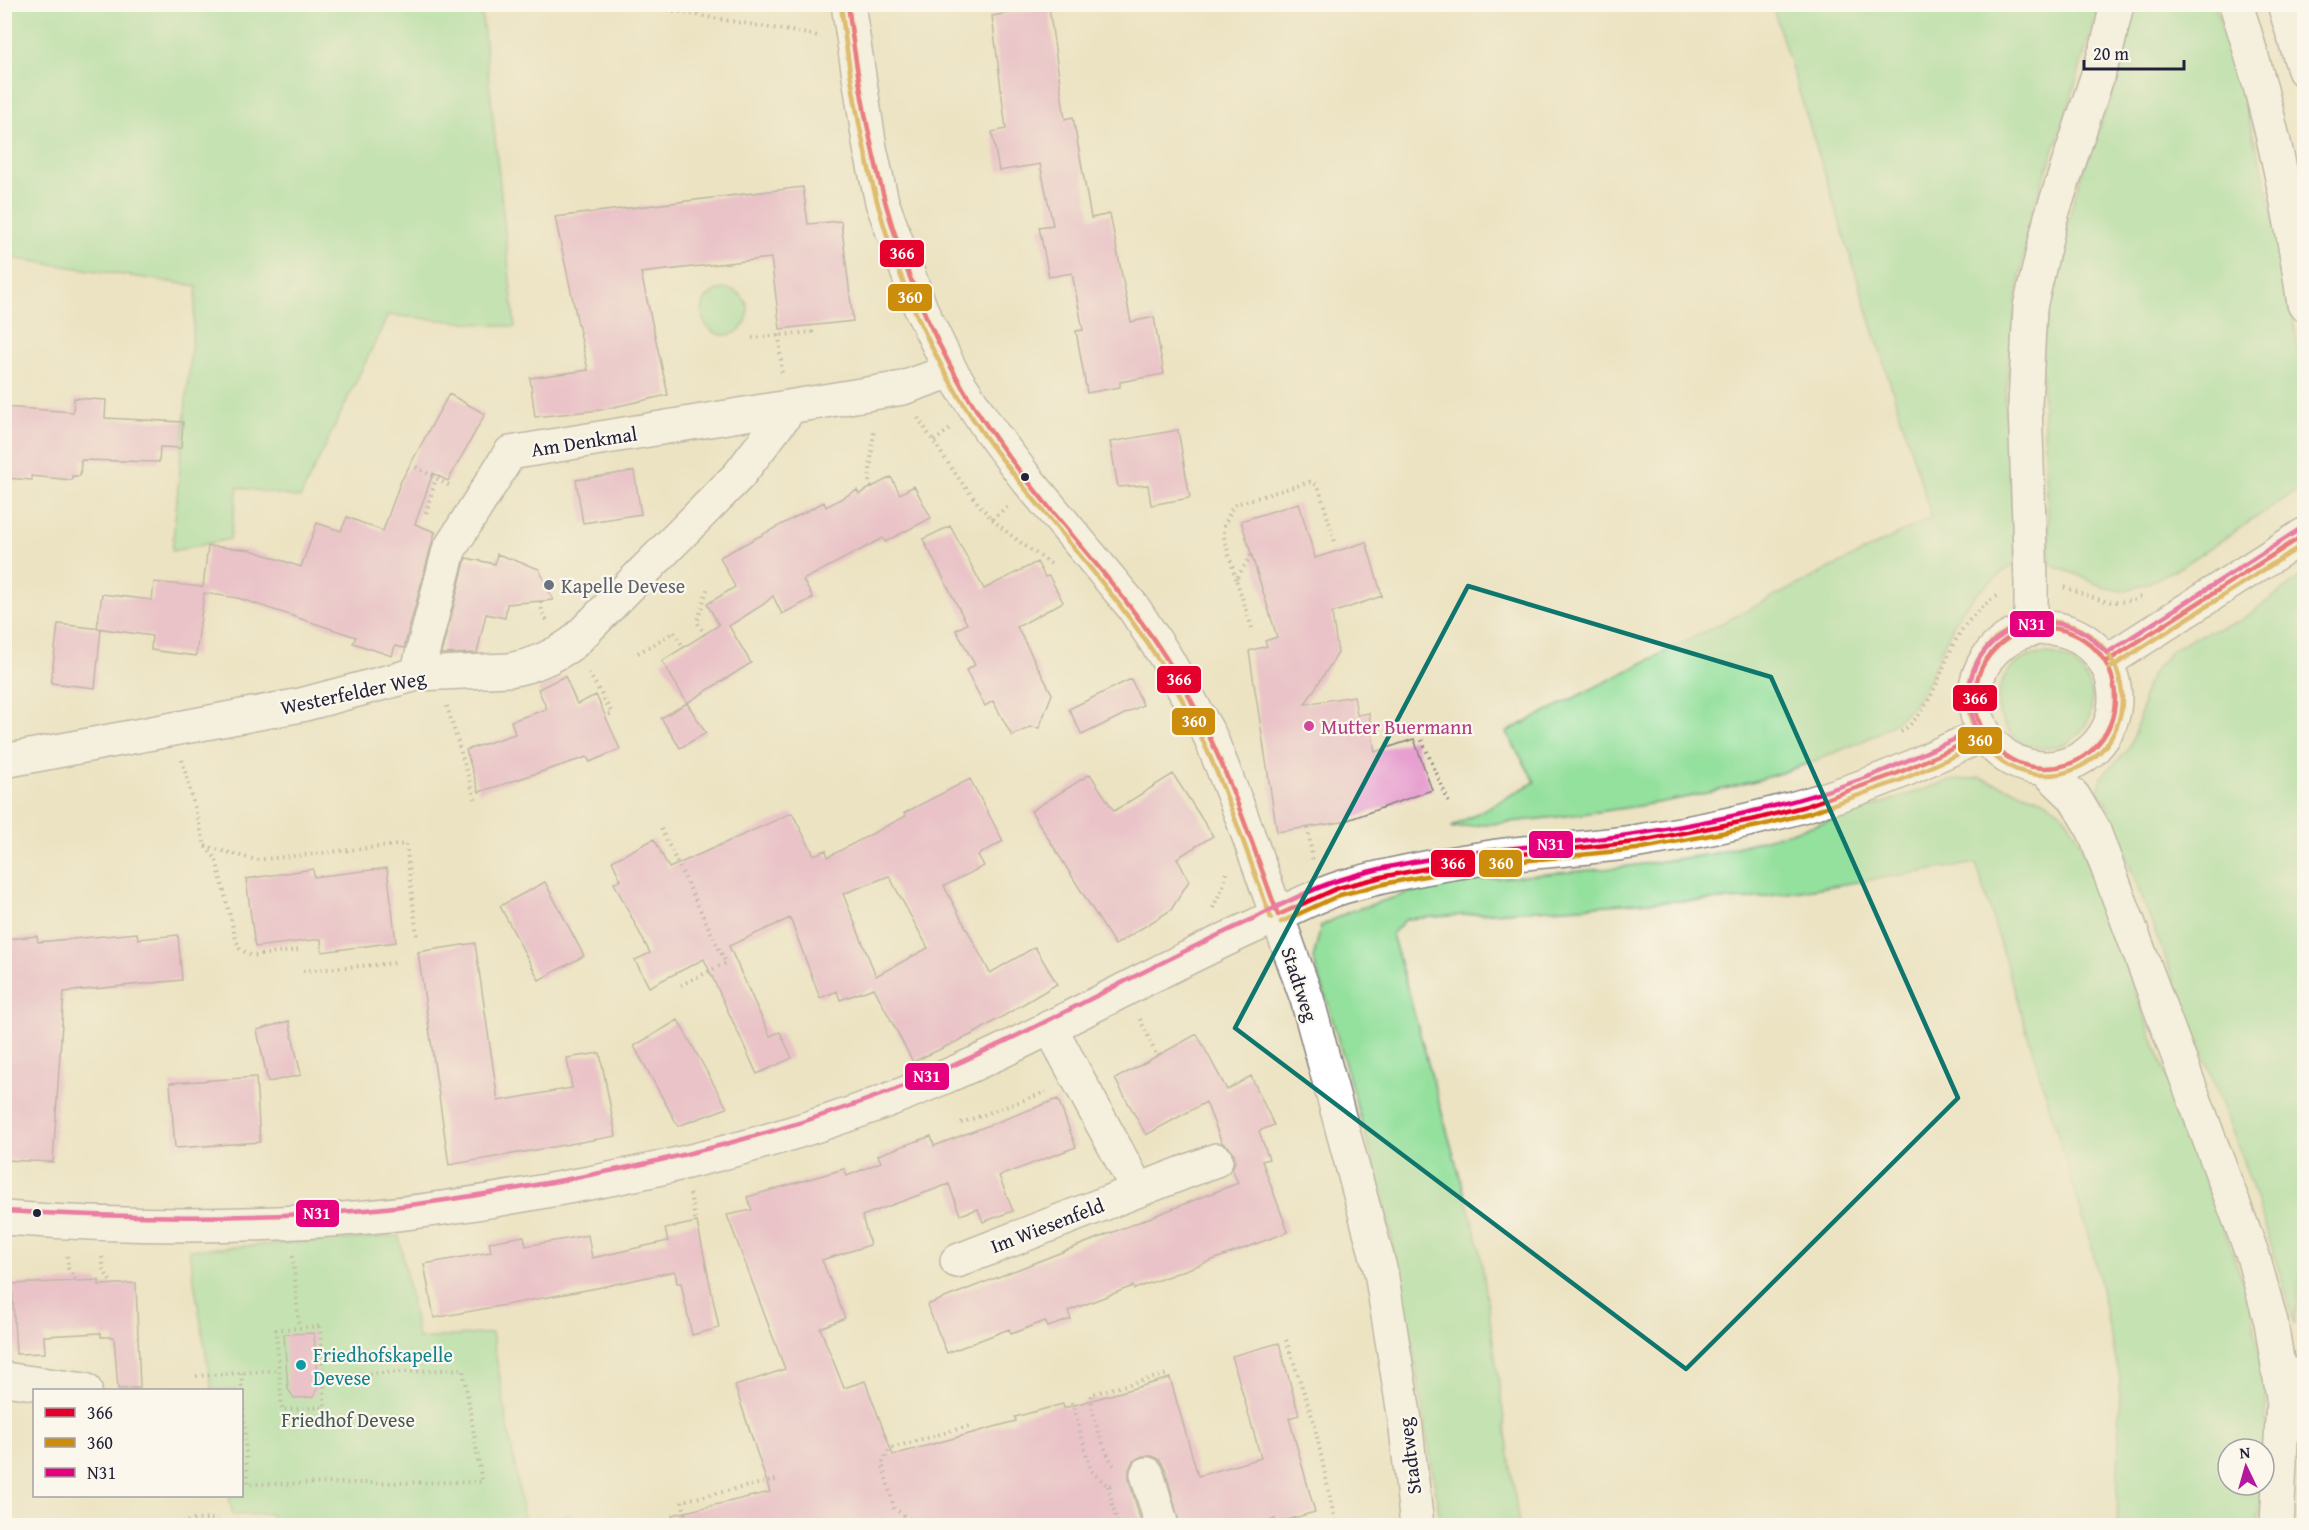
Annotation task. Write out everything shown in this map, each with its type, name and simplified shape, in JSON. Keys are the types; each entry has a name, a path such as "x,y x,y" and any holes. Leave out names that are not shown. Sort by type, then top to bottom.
{"main road":[{"name":"Stadtweg","path":"848,4 870,148 882,202 921,309 951,371 996,439 1024,477 1133,607 1171,666 1210,736 1278,915 1310,1010 1381,1272 1405,1420 1417,1526"},
{"path":"2031,630 2025,404 2030,307 2051,217 2108,44 2117,4"},
{"path":"2236,4 2278,161 2304,304"},
{"path":"2284,4 2304,70"},
{"path":"787,396 903,388 951,371"},
{"name":"Am Denkmal","path":"417,674 449,550 510,453 787,396"},
{"name":"Westerfelder Weg","path":"4,761 301,705 417,674 494,672 524,668 553,657 573,643 739,475 787,396"},
{"path":"2106,662 2294,542"},
{"path":"2048,628 2065,631 2095,648 2106,662 2116,693 2115,710 2102,740 2077,761 2061,767 2045,769 2030,767 2010,759 1993,745 1985,734 1979,722 1976,702 1977,682 1981,670 1996,648 2006,640 2031,630 2048,628"},
{"path":"4,1218 175,1225 267,1223 405,1213 567,1187 672,1167 840,1118 944,1078 1200,950 1338,888 1386,876 1483,858 1636,842 1756,819 1806,806 1898,773 1985,734"},
{"path":"2045,769 2074,797 2094,831 2253,1256 2271,1322 2283,1397 2278,1526"},
{"path":"1050,1027 1138,1190"},
{"name":"Im Wiesenfeld","path":"957,1261 1216,1160"},
{"path":"2278,1526 2304,1372"},
{"path":"4,1379 78,1389"},
{"path":"1144,1479 1162,1526"}],"path":[{"path":"632,4 853,42"},
{"path":"752,338 812,332 812,326"},
{"path":"779,335 787,396"},
{"path":"903,388 914,412 992,519 1058,569"},
{"path":"934,441 955,425"},
{"path":"872,487 869,482 874,428"},
{"path":"416,467 457,490"},
{"path":"426,513 436,478"},
{"path":"1252,628 1224,537 1227,518 1236,504 1310,482 1314,483 1319,489 1336,545"},
{"path":"992,519 1014,502"},
{"path":"1236,579 1252,554"},
{"path":"1898,735 1917,716 1936,689 1954,644 1969,621 1983,605 2008,589 2031,583 2058,585 2114,603 2130,602 2146,594"},
{"path":"705,635 697,622 708,587"},
{"path":"638,653 674,632 684,648"},
{"path":"588,670 612,712 606,716"},
{"path":"445,696 475,799"},
{"path":"1422,740 1449,803"},
{"path":"181,758 205,846 216,859 240,949 252,956 299,950"},
{"path":"1308,828 1313,866 1323,864"},
{"path":"661,829 726,963 681,985"},
{"path":"205,846 256,860 406,844 417,936"},
{"path":"1213,909 1223,886 1226,869"},
{"path":"303,971 395,963"},
{"path":"961,1123 1047,1091"},
{"path":"690,1192 696,1223"},
{"path":"292,1249 299,1328"},
{"path":"68,1268 76,1281"},
{"path":"104,1271 112,1284"},
{"path":"320,1326 325,1407 282,1410 279,1370 276,1330 320,1326"},
{"path":"1286,1340 1314,1422 1336,1526"},
{"path":"243,1405 248,1484 482,1482 464,1369 323,1376"},
{"path":"196,1376 279,1370"},
{"path":"241,1373 242,1389"},
{"path":"1144,1479 1129,1477 1112,1464 1102,1439 1091,1397 1094,1392 1168,1374"},
{"path":"1072,1402 1091,1471 1108,1486 1118,1526"},
{"path":"919,1526 894,1508 882,1463 891,1448 969,1426"},
{"path":"688,1526 682,1501 780,1479"},
{"path":"1108,1486 1144,1479"},
{"path":"176,1526 191,1520 217,1519"},
{"path":"99,1526 105,1523 113,1526"}],"highlighted area":[{"path":"1468,586 1771,677 1958,1098 1686,1369 1235,1028"}],"green space":[{"path":"5,4 481,5 515,327 388,315 300,498 238,487 230,539 172,551 197,286 5,257"},
{"path":"1772,5 2099,5 2064,121 2031,214 2016,303 2005,400 2016,562 1985,586 1959,615 1928,682 1912,707 1885,729 1867,739 1784,772 1690,797 1594,812 1450,828 1535,782 1506,732 1932,517"},
{"path":"2133,5 2215,5 2237,74 2268,192 2290,296 2304,389 2304,486 2184,565 2144,585 2122,591 2103,587 2050,565 2041,354 2052,280 2079,181 2116,86"},
{"path":"725,289 741,296 748,312 741,328 725,335 709,328 702,312 709,296"},
{"path":"2304,575 2304,1253 2294,1324 2254,1191 2230,1125 2105,800 2098,791 2101,777 2128,750 2137,728 2146,687 2154,671 2172,650 2194,637 2238,622"},
{"path":"2045,654 2063,658 2078,668 2088,683 2092,701 2088,719 2078,734 2063,744 2045,748 2027,744 2012,734 2002,719 1998,701 2002,683 2012,668 2027,658"},
{"path":"1980,778 2044,800 2062,812 2076,833 2251,1303 2266,1396 2266,1437 2216,1437 2216,1497 2262,1497 2258,1525 2117,1525 2120,1379 2093,1251 1976,863 1750,899 1651,902 1406,919 1392,934 1480,1249 1519,1525 1441,1525 1413,1350 1385,1204 1313,959 1321,926 1348,912 1440,883 1615,868 1712,854 1836,819 1949,781"},
{"name":"Friedhof Devese","path":"399,1236 418,1339 492,1333 525,1525 275,1526 271,1514 233,1515 229,1497 243,1497 243,1389 212,1389 189,1250"},
{"path":"569,1515 570,1525 528,1525"}],"building":[{"path":"1049,7 1065,119 1073,117 1091,218 1110,214 1131,322 1154,317 1164,374 1120,382 1120,387 1087,393 1076,331 1083,330 1072,273 1049,277 1039,227 1053,225 1040,164 999,171 992,132 1006,129 992,16"},
{"path":"803,187 808,224 841,221 853,321 780,329 771,258 641,273 668,395 600,410 535,417 530,378 588,370 555,217"},
{"path":"449,394 485,414 448,481 433,473 415,524 435,532 404,648 395,646 392,656 353,643 356,637 238,598 204,593 196,656 151,650 152,636 97,628 102,594 152,600 154,582 203,587 208,546 251,550 301,567 317,523 341,531 347,517 383,531 400,483"},
{"path":"74,398 106,400 105,418 183,422 181,448 160,447 159,462 81,460 80,476 72,476 72,480 31,476 32,480 4,478 4,407 73,412"},
{"path":"1178,430 1190,498 1151,505 1148,485 1118,487 1110,442"},
{"path":"634,471 641,514 583,523 576,480"},
{"path":"891,477 900,494 914,486 931,518 885,542 883,538 803,580 813,598 782,614 773,596 729,626 751,663 687,703 662,661 719,625 707,604 735,587 720,557 824,502 826,507 857,490 859,494"},
{"path":"1299,503 1315,558 1366,542 1382,596 1332,613 1338,653 1305,704 1354,696 1357,715 1369,713 1375,752 1414,739 1432,790 1342,822 1277,832 1249,651 1267,646 1265,641 1277,637 1241,521"},
{"path":"950,526 984,589 1037,562 1045,577 1049,576 1063,602 1017,627 1052,694 1039,728 1030,727 1012,736 993,701 985,706 966,670 975,665 956,630 967,624 923,539"},
{"path":"497,554 539,569 553,600 507,604 505,618 486,614 477,653 441,654 466,558 495,564"},
{"path":"58,624 101,629 95,688 51,683"},
{"path":"565,676 577,704 596,695 620,749 590,762 587,757 479,792 466,750 515,734 511,721 547,709 538,689"},
{"path":"1131,679 1143,705 1082,735 1069,709"},
{"path":"687,703 706,733 680,748 661,718"},
{"path":"1090,774 1114,811 1173,774 1213,836 1177,858 1189,881 1171,910 1115,945 1031,811"},
{"path":"970,779 1003,841 978,855 984,866 944,886 990,973 1035,947 1057,984 975,1033 913,1062 874,988 840,1000 837,991 820,998 790,918 729,946 770,1036 780,1032 792,1058 757,1074 704,959 649,987 635,960 650,953 614,883 621,880 612,861 654,839 669,868 792,813 814,855 826,850 828,857 906,816 904,813","holes":["889,876 928,948 876,976 843,894"]},
{"path":"387,868 396,942 322,952 321,939 255,947 246,879 313,869 314,877"},
{"path":"545,882 584,956 539,980 500,906"},
{"path":"137,933 138,939 178,935 182,980 64,992 53,1162 4,1160 5,969 9,969 7,939 37,936 38,942"},
{"path":"475,943 498,1101 572,1088 567,1058 600,1053 616,1136 449,1165 418,952"},
{"path":"678,1020 727,1108 678,1126 634,1046"},
{"path":"289,1021 301,1075 268,1082 257,1030"},
{"path":"1197,1034 1227,1090 1251,1076 1274,1125 1259,1131 1269,1159 1262,1161 1288,1232 1068,1311 1071,1319 1048,1327 1045,1321 1011,1334 1009,1329 947,1353 927,1305 1238,1183 1232,1169 1235,1162 1234,1154 1228,1146 1222,1143 1206,1102 1146,1135 1115,1079"},
{"path":"256,1077 260,1142 175,1148 170,1083"},
{"path":"1058,1099 1076,1147 999,1176 1013,1211 983,1222 978,1209 960,1215 949,1184 862,1216 870,1245 822,1260 845,1318 820,1328 844,1388 865,1381 893,1455 1016,1421 1015,1417 1063,1404 1064,1408 1170,1378 1198,1476 1261,1458 1232,1356 1279,1343 1299,1415 1289,1418 1315,1512 1276,1523 1275,1519 1251,1526 1180,1526 1165,1468 1160,1460 1152,1456 1142,1456 1133,1461 1129,1470 1129,1479 1142,1526 673,1526 672,1515 770,1492 735,1386 785,1369 727,1215 752,1210 747,1197 844,1169 847,1176 881,1162 878,1155 931,1136 934,1146"},
{"path":"697,1222 719,1328 692,1335 681,1283 677,1283 675,1271 434,1318 424,1264 491,1252 489,1242 524,1236 526,1246 588,1235 592,1258 668,1241 665,1229"},
{"path":"99,1280 99,1285 136,1283 140,1388 118,1389 114,1337 101,1337 101,1333 44,1336 45,1353 16,1354 12,1284"},
{"name":"Friedhofskapelle Devese","path":"314,1333 318,1387 313,1397 294,1398 288,1389 284,1334"}],"transit line":[{"name":"366","path":"848,4 856,61 877,172 910,278 932,330 958,380 989,429 1035,491 1133,610 1176,674 1221,762 1278,915"},
{"name":"360","path":"841,5 858,119 870,175 885,229 926,335 952,386 984,435 1128,616 1171,680 1215,767 1271,918"},
{"name":"N31","path":"4,1211 185,1217 321,1213 393,1207 447,1200 626,1168 716,1147 805,1121 893,1090 975,1056 1289,901 1336,881 1412,862 1642,833 1698,823 1781,804 1877,774 1976,730 1969,696 1970,682 1979,658 2003,634 2036,623 2053,623 2086,634 2107,653 2300,529"},
{"name":"366","path":"2106,662 2304,535"},
{"name":"360","path":"2110,668 2304,544"},
{"name":"360","path":"2045,621 2075,626 2100,643 2117,668 2122,698 2117,728 2100,753 2075,770 2045,775 2015,770 1990,753 1973,728 1968,698 1973,668 1990,643 2015,626 2045,621"},
{"name":"366","path":"2045,628 2072,633 2094,649 2110,671 2115,698 2110,725 2094,747 2072,763 2045,768 2018,763 1996,747 1980,725 1975,698 1980,671 1996,649 2018,633 2045,628"},
{"name":"366","path":"1278,915 1338,888 1386,876 1483,858 1636,842 1756,819 1806,806 1898,773 1985,734"},
{"name":"360","path":"1281,922 1340,895 1388,883 1484,865 1637,849 1758,826 1809,813 1901,780 1988,741"}],"place":[{"name":"Kapelle Devese","path":"549,585"},
{"name":"Mutter Buermann","path":"1309,726"},
{"name":"Friedhofskapelle Devese","path":"301,1365"}]}
